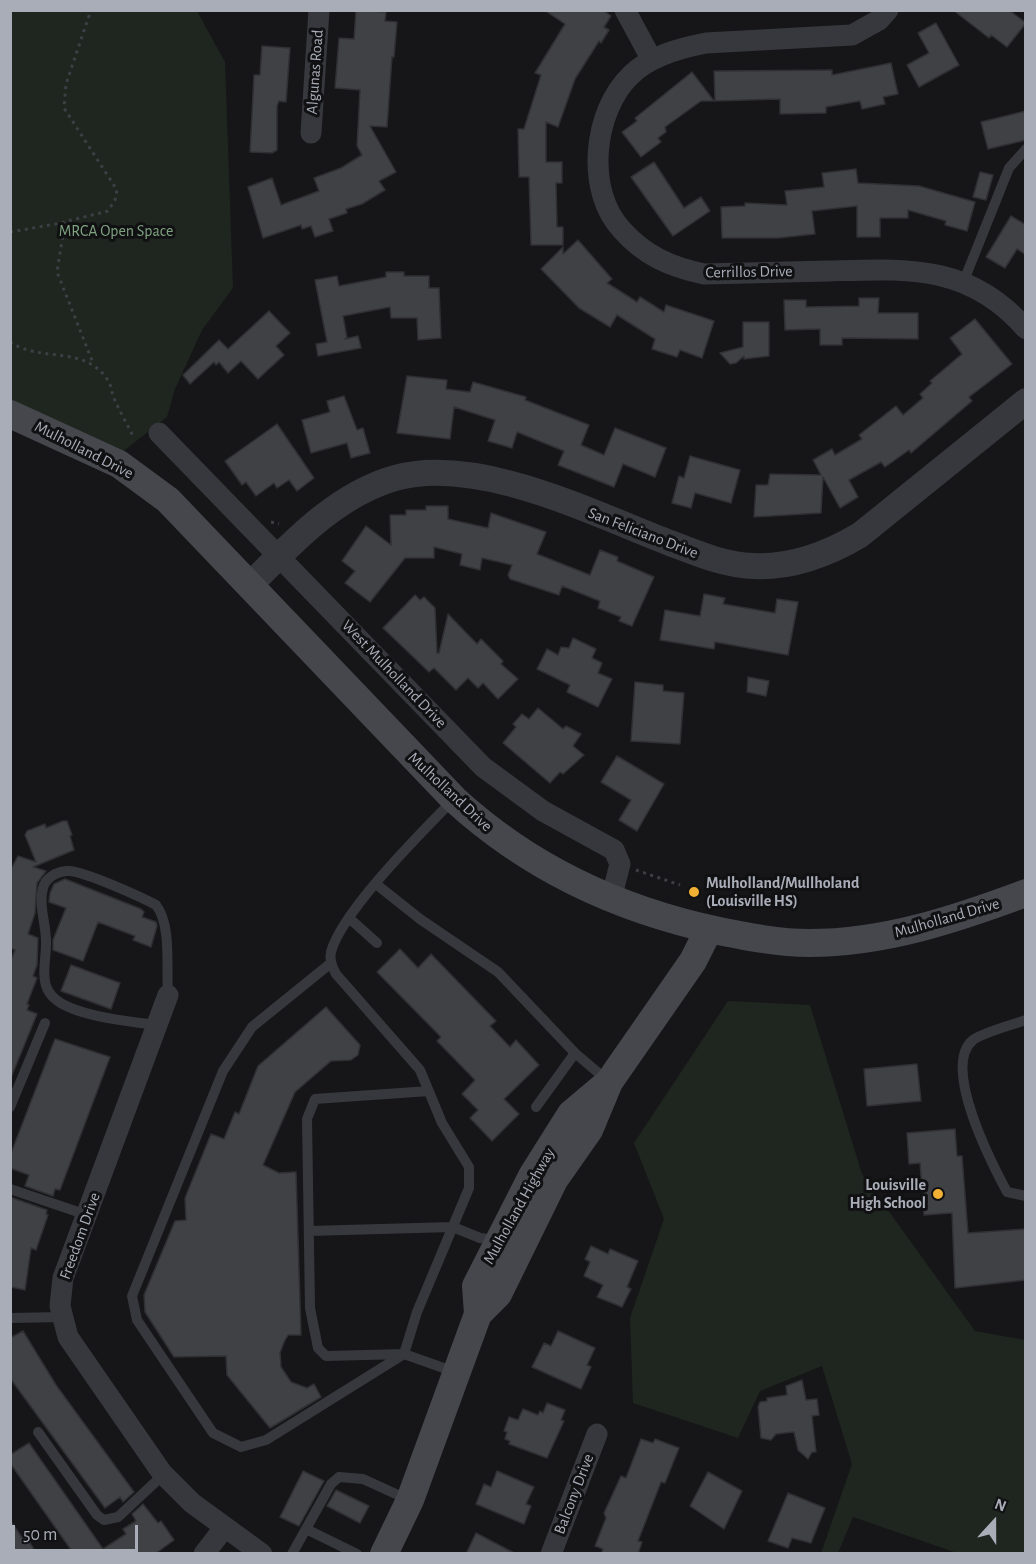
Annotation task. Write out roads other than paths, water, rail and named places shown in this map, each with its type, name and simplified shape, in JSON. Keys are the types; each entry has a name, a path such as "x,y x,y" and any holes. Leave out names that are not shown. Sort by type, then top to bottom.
{"main road":[{"name":"Mulholland Drive","path":"10,414 94,451 144,481 168,500 454,798 485,827 554,873 610,899 710,929 761,940 809,943 849,940 922,928 1025,894"},
{"name":"Mulholland Highway","path":"478,1314 498,1294 554,1180 589,1130 609,1082 693,961 710,929"},
{"name":"Mulholland Highway","path":"384,1554 410,1500 478,1314 476,1286 531,1176 571,1114 609,1082"}],"street":[{"name":"Algunas Road","path":"311,133 319,10"},
{"path":"625,10 652,60"},
{"name":"Cerrillos Drive","path":"888,10 879,20 852,35 706,44 685,47 652,60 631,75 612,99 602,124 597,153 599,176 606,200 620,228 644,251 672,267 704,274 908,269 978,289 1011,312 1026,329"},
{"name":"San Feliciano Drive","path":"250,585 320,518 352,496 396,478 448,472 504,480 707,557 752,566 793,563 834,550 860,535 1026,401"},
{"name":"West Mulholland Drive","path":"159,433 483,767 543,811 614,850 620,864 610,899"},
{"name":"Freedom Drive","path":"168,995 63,1278 60,1306 68,1337 164,1474 192,1503 262,1554"},
{"name":"Balcony Drive","path":"551,1554 597,1434"},
{"path":"204,1554 224,1528"}],"lane":[{"path":"963,283 1009,168 1026,149"},
{"path":"331,963 252,1027 223,1071 132,1296 137,1320 213,1433 241,1447 266,1440 404,1354 417,1312 469,1188 469,1167 441,1123 420,1070 336,974 331,963 331,952 349,918 376,884 454,798"},
{"path":"158,1025 116,1021 64,1004 54,999 47,990 44,980 46,942 41,900 44,884 54,873 70,871 156,904 163,913 166,926 168,995"},
{"path":"376,884 420,920 498,972 575,1053 609,1082"},
{"path":"349,918 377,943"},
{"path":"1026,1020 973,1040 963,1058 963,1080 985,1150 1007,1192 1026,1196"},
{"path":"10,1107 45,1023"},
{"path":"536,1107 575,1053"},
{"path":"429,1091 315,1099 307,1119 310,1308 318,1348 326,1356 404,1354 457,1373"},
{"path":"10,1189 87,1215"},
{"path":"309,1231 453,1227 480,1238 499,1240"},
{"path":"10,1318 63,1317"},
{"path":"38,1432 97,1515 104,1520 118,1516 164,1474"},
{"path":"292,1554 331,1484 339,1477 363,1479 410,1500"},
{"path":"306,1529 357,1554"}],"place":[{"name":"Mulholland/Mullholand (Louisville HS)","path":"694,892"},
{"name":"Louisville High School","path":"938,1194"}],"park label":[{"name":"MRCA Open Space","path":"116,231"}]}
